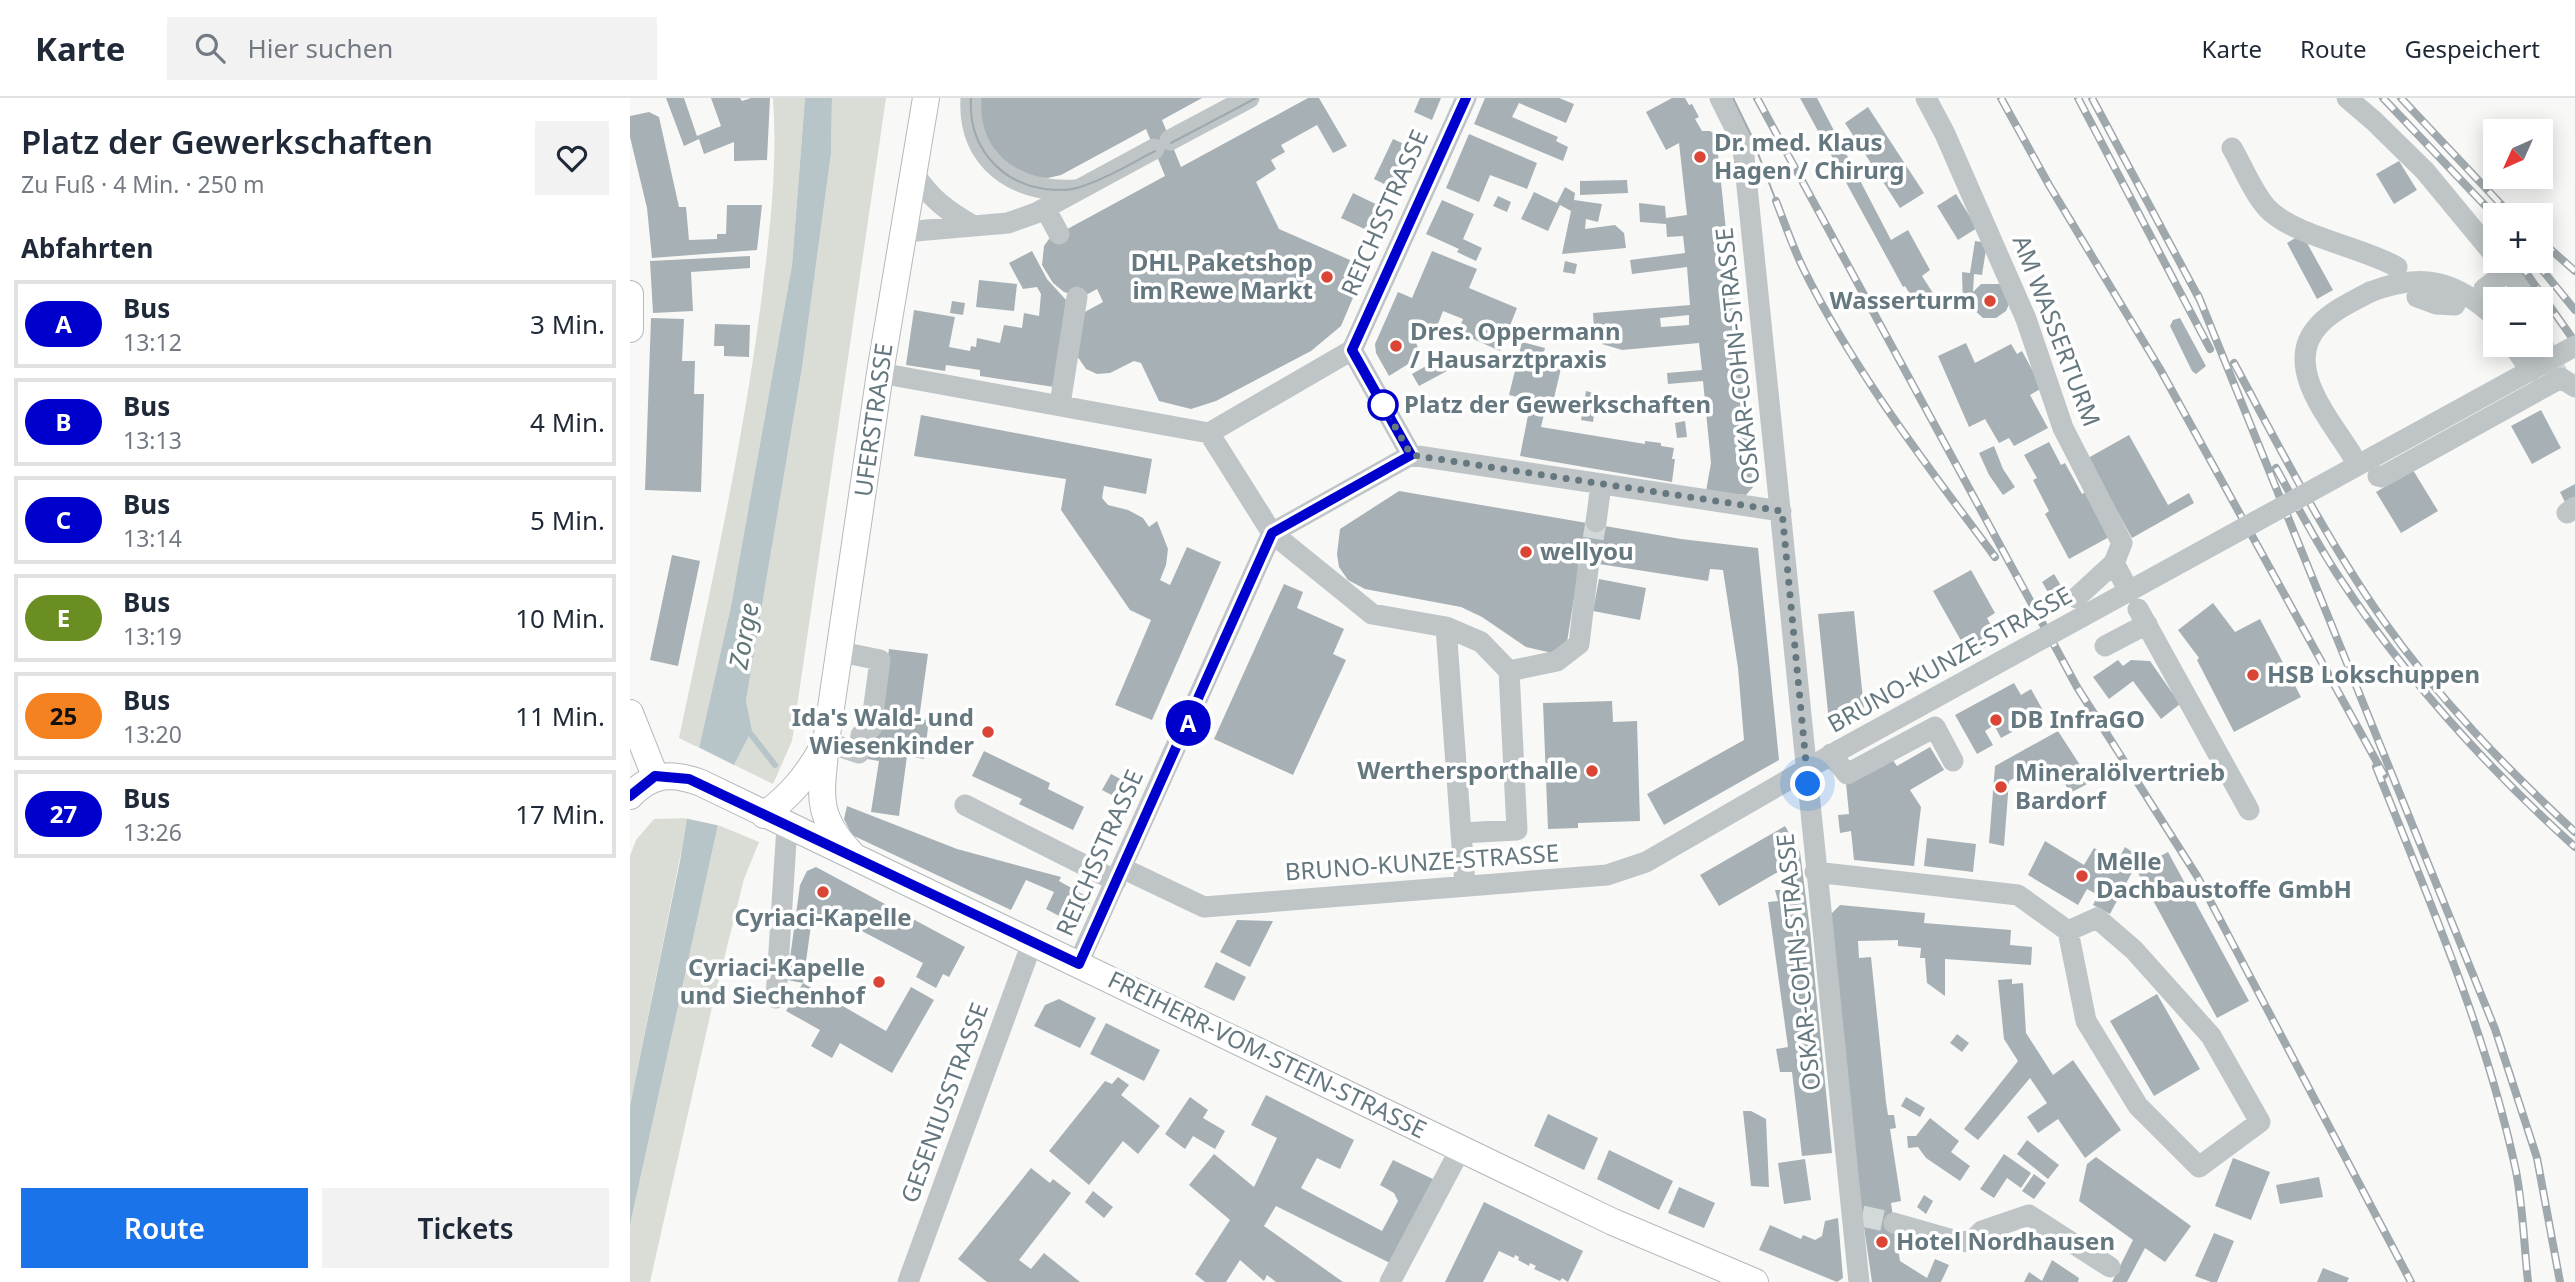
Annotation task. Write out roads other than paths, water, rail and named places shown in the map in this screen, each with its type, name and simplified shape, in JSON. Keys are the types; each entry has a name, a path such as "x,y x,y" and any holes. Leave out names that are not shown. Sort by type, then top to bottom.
{"main road":[{"name":"UFERSTRASSE","path":"856,858 832,833 824,818 822,789 826,742 880,373 926,98"},
{"path":"630,293 630,329"},
{"path":"630,713 655,776 630,796"},
{"path":"776,821 786,799 804,779 826,742"},
{"name":"FREIHERR-VOM-STEIN-STRASSE","path":"655,776 689,779 1613,1222 1755,1282"}],"street":[{"path":"971,98 975,135 987,157 1045,204 1054,237"},
{"path":"904,232 1008,223 1077,190 1250,98"},
{"name":"REICHSSTRASSE","path":"1352,350 1466,98"},
{"name":"OSKAR-COHN-STRASSE","path":"1720,98 1741,140 1744,157 1782,511 1815,872 1857,1214 1858,1282"},
{"name":"AM WASSERTURM","path":"1926,98 1945,134 2026,319 2063,428 2122,543 2114,563"},
{"path":"2347,98 2425,171 2483,241"},
{"path":"2232,148 2267,209 2315,234 2376,255 2397,267"},
{"path":"914,173 937,203 972,225"},
{"path":"2509,273 2521,287"},
{"path":"2352,455 2313,391 2305,372 2305,348 2318,326 2336,311 2370,292 2394,283 2419,280 2447,285 2473,297 2483,306"},
{"path":"1066,405 1078,366 1069,346 1077,297"},
{"path":"2417,297 2436,304 2455,305"},
{"name":"BRUNO-KUNZE-STRASSE","path":"965,805 1119,875 1204,907 1607,875 1646,862 1806,768 2575,346"},
{"path":"880,373 1209,433 1352,350 1411,455"},
{"path":"2521,357 2531,371"},
{"path":"2378,477 2565,380"},
{"path":"1209,433 1272,533 1372,614 1446,627 1481,642 1509,671 1517,830 1461,833"},
{"path":"1272,533 1411,455 1782,511"},
{"path":"1596,522 1601,485"},
{"name":"REICHSSTRASSE","path":"1079,964 1272,533"},
{"path":"2076,598 2114,563 2124,582"},
{"path":"1509,671 1557,661 1578,644 1588,569"},
{"path":"2105,646 2142,617 2249,810"},
{"path":"1446,627 1465,886"},
{"path":"826,742 859,753 860,735 871,728 880,660 841,652"},
{"path":"1835,753 1847,774 1935,727 1953,761"},
{"path":"776,821 776,998"},
{"path":"1815,872 2018,895 2064,927 2087,1021 2138,1106 2199,1167 2260,1122 2211,1036 2134,950 2097,918 2064,927"},
{"name":"GESENIUSSTRASSE","path":"908,1282 1032,943"},
{"path":"1390,1282 1461,1148"},
{"path":"1894,1223 1957,1241 1971,1242 1982,1231 2029,1215 2110,1267"}],"water":[{"name":"Zorge","path":"805,98 832,98 831,154 802,368 746,701 752,730 734,765 718,825 630,1225 630,1106 680,861 699,748 731,606 792,265"}],"waterway":[{"path":"746,728 775,765"}],"tunnel":[{"path":"2549,357 2558,375"},
{"path":"1588,569 1596,522"},
{"path":"1862,1216 1894,1223"}],"tram line":[{"path":"971,98 971,115 981,146 1000,170 1028,185 1053,190 1077,188 1155,151"},
{"path":"1171,143 1256,98"},
{"path":"1733,98 1751,135 1776,201"}],"railway":[{"path":"1757,98 2077,687 2197,876 2411,1282"},
{"path":"2001,98 2049,185 2160,369 2384,775"},
{"path":"2078,98 2210,349"},
{"path":"2092,98 2201,302"},
{"path":"2383,98 2483,203"},
{"path":"2401,98 2500,203"},
{"path":"1776,201 1804,270 1846,345 1893,418 1995,557"},
{"path":"2553,252 2575,271"},
{"path":"2526,273 2575,342"},
{"path":"2545,273 2575,310"},
{"path":"2198,295 2495,1029 2537,1158 2560,1282"},
{"path":"2234,363 2323,526 2404,649 2473,731 2575,832"},
{"path":"2276,468 2329,561 2363,612 2418,684 2509,785 2575,847"},
{"path":"2376,767 2455,966 2489,1068 2516,1171 2528,1282"}],"place":[{"name":"Dr. med. Klaus Hagen / Chirurg","path":"1700,157"},
{"name":"DHL Paketshop im Rewe Markt","path":"1327,277"},
{"name":"Wasserturm","path":"1990,301"},
{"name":"Dres. Oppermann / Hausarztpraxis","path":"1396,346"},
{"name":"Platz der Gewerkschaften","path":"1383,405"},
{"name":"wellyou","path":"1526,552"},
{"name":"HSB Lokschuppen","path":"2253,675"},
{"name":"DB InfraGO","path":"1996,720"},
{"name":"Ida's Wald- und Wiesenkinder","path":"988,732"},
{"name":"Werthersporthalle","path":"1592,771"},
{"name":"Mineralölvertrieb Bardorf","path":"2001,787"},
{"name":"Melle Dachbaustoffe GmbH","path":"2082,876"},
{"name":"Cyriaci-Kapelle","path":"823,892"},
{"name":"Cyriaci-Kapelle und Siechenhof","path":"879,982"},
{"name":"Hotel Nordhausen","path":"1882,1242"}]}
